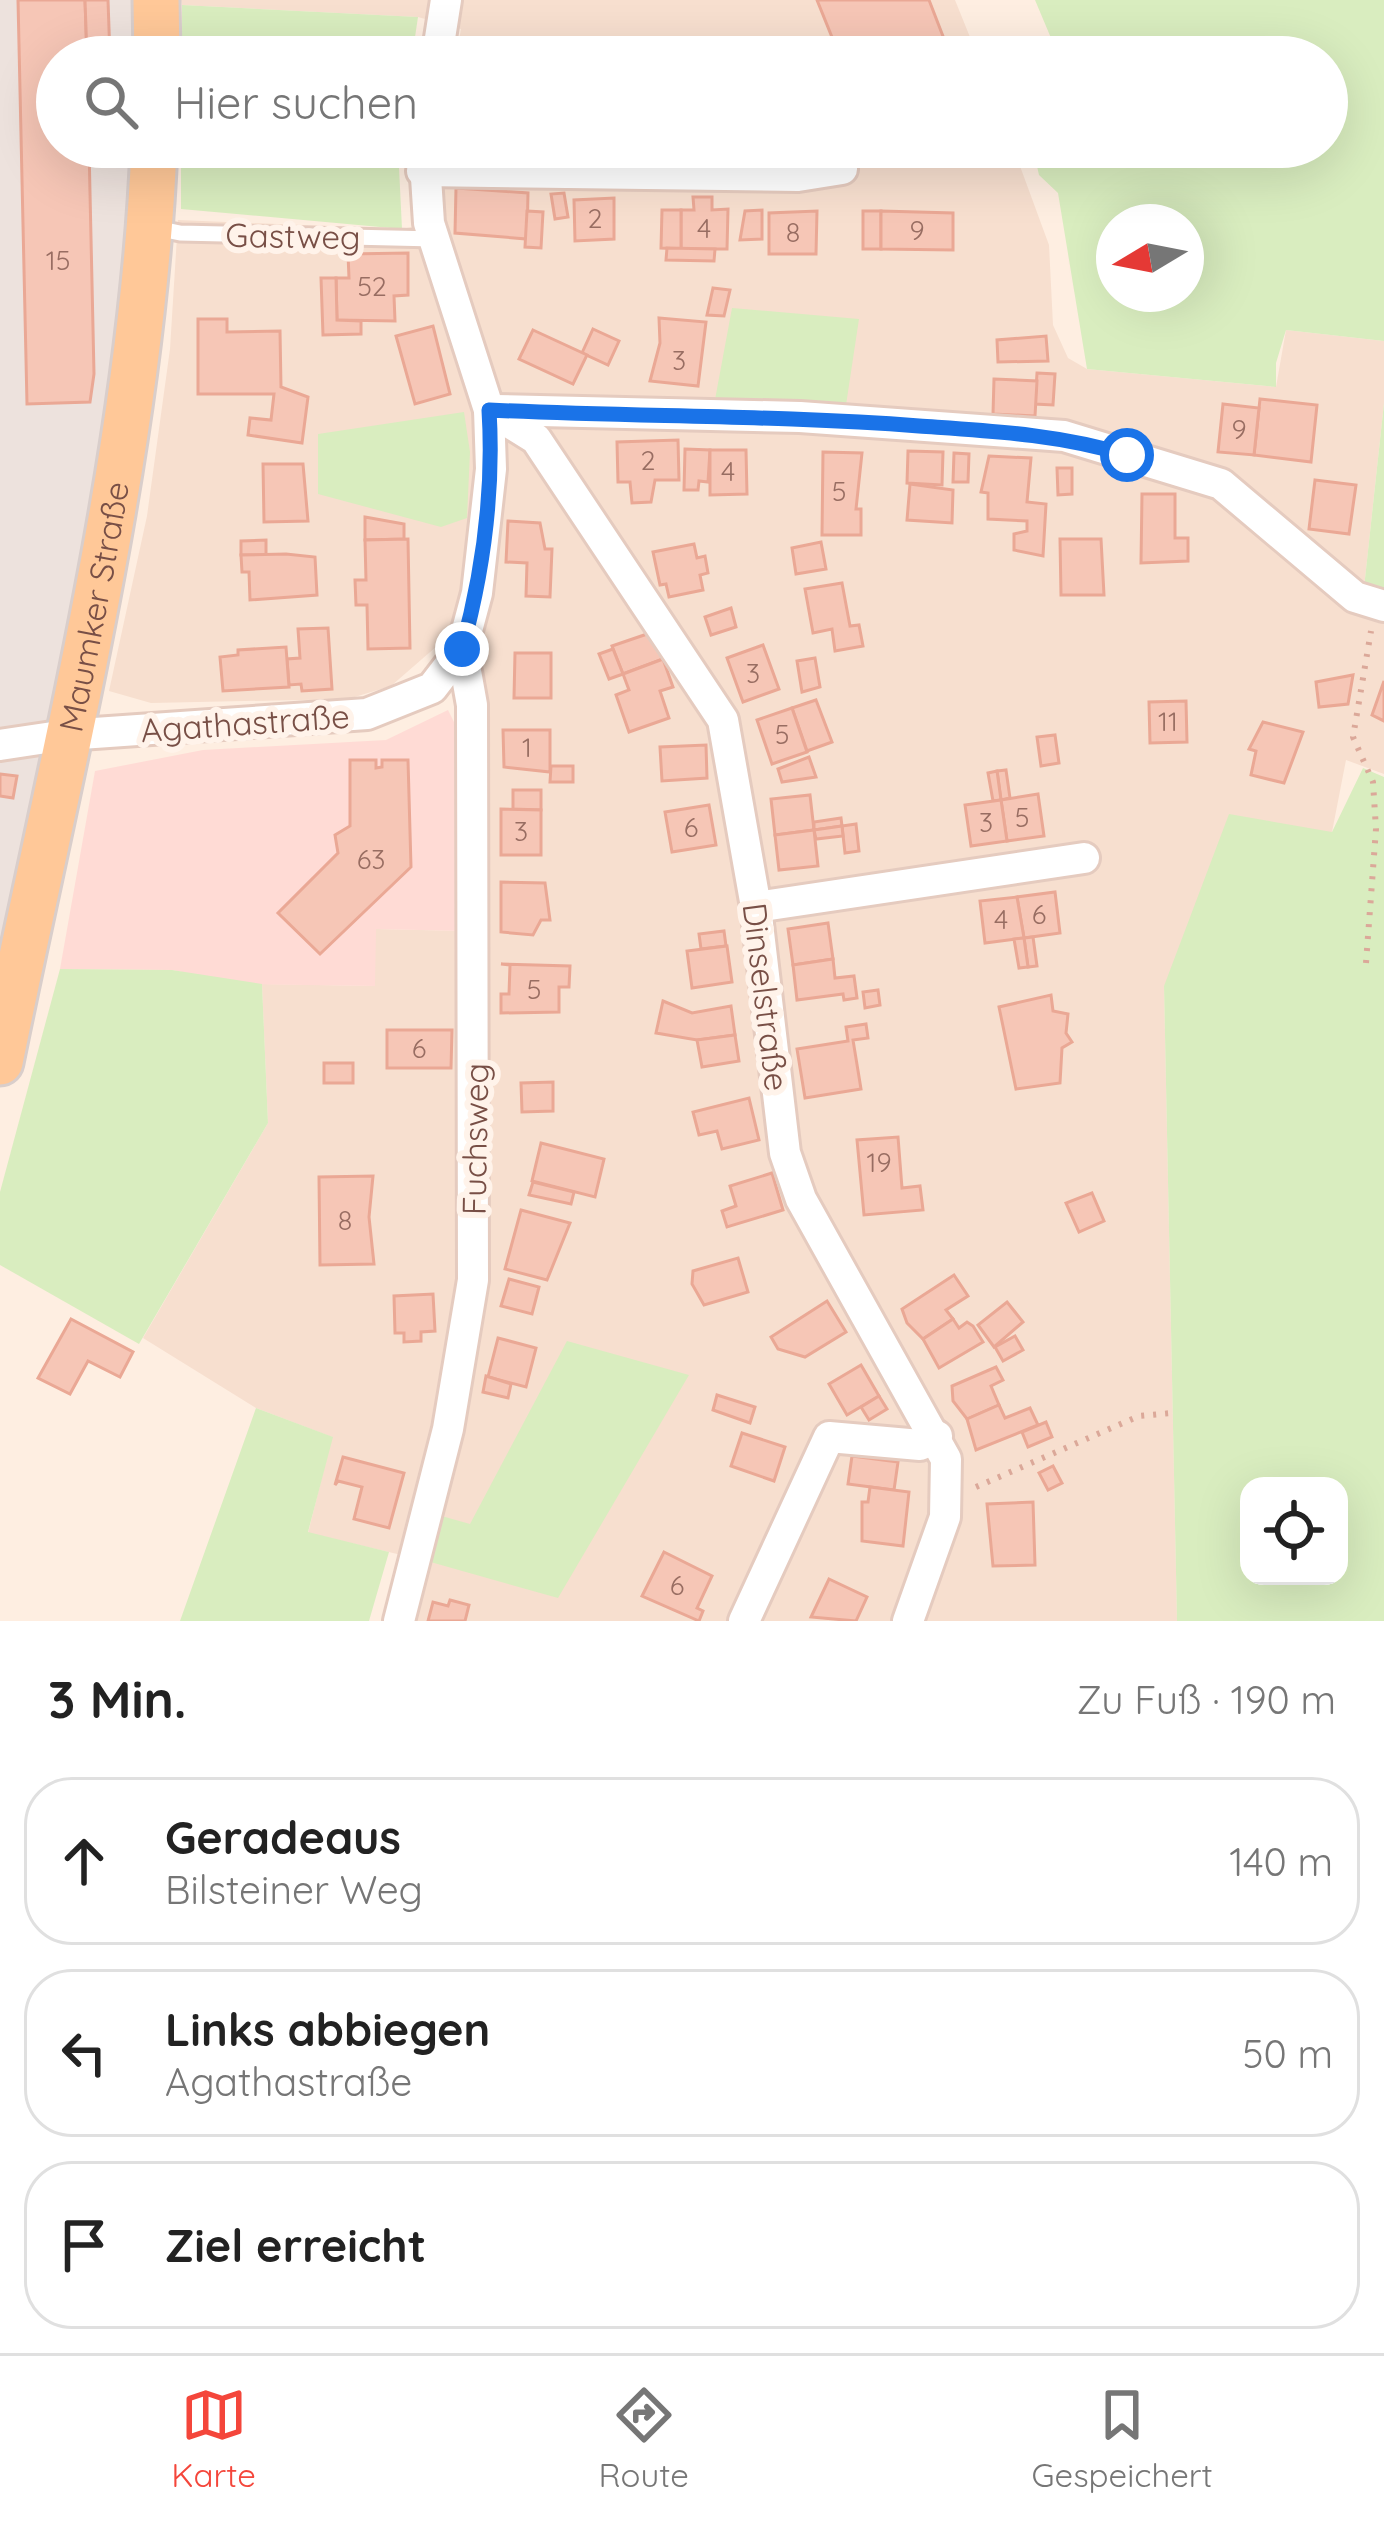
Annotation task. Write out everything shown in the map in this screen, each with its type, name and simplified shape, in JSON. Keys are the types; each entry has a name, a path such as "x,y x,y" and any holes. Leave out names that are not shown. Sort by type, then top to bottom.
{"main road":[{"path":"156,0 157,36"},
{"name":"Maumker Straße","path":"0,1062 129,408 151,227 153,168"}],"street":[{"path":"440,36 446,0"},
{"path":"424,168 435,239 489,410 491,470 482,552 462,649"},
{"path":"622,168 798,176 842,170"},
{"path":"489,410 800,417 1064,436 1221,484 1354,597 1380,605"},
{"name":"Dinselstraße","path":"489,410 536,440 712,699 731,746 790,1168 822,1238 937,1436 949,1494 931,1569 908,1621"},
{"name":"Agathastraße","path":"0,745 65,735 367,714 433,688 462,649"},
{"name":"Fuchsweg","path":"399,1621 448,1429 472,1280 472,705 462,649"},
{"path":"755,907 1084,858"},
{"path":"744,1621 829,1437 920,1444 937,1436"}],"lane":[{"name":"Gastweg","path":"151,227 181,233 435,239"}],"path":[{"path":"1366,963 1376,830 1372,782 1353,737 1380,605"},
{"path":"949,1494 1139,1416 1172,1413"}],"shaded area":[{"path":"0,0 136,0 136,36 36,36 36,168 134,168 132,242 96,498 0,988"},
{"path":"181,0 955,0 970,36 460,36 461,29 418,17 182,5"},
{"path":"441,168 1021,168 1049,245 1053,325 1068,358 1087,369 1276,387 1286,330 1384,341 1384,403 1364,588 1352,612 1384,620 1384,774 1346,760 1332,832 1164,986 1177,1621 411,1621 427,1561 308,1533 332,1437 256,1408 143,1338 268,1123 262,984 374,986 375,929 463,931 483,823 484,652 437,646 391,686 348,699 151,703 109,691 147,516 170,349 178,220 402,229 440,221"},
{"path":"448,710 460,734 463,931 376,929 375,986 244,984 172,970 60,969 95,771 203,750 386,740"}],"green space":[{"path":"1035,0 1384,0 1384,341 1286,330 1276,363 1276,387 1087,369 1058,193 1037,168 1348,168 1348,36 1050,36"},
{"path":"182,5 418,17 415,36 182,36"},
{"path":"181,168 399,168 402,229 181,209"},
{"path":"732,308 859,319 846,405 714,405"},
{"path":"1384,403 1384,591 1364,588"},
{"path":"464,412 470,452 467,518 441,527 318,494 318,434"},
{"path":"1363,768 1384,777 1384,1621 1177,1621 1164,986 1229,814 1332,832"},
{"path":"60,969 172,970 262,984 268,1123 139,1344 0,1265 0,1192"},
{"path":"567,1341 689,1375 558,1598 427,1561 438,1515 470,1524"},
{"path":"256,1408 333,1437 308,1532 389,1552 369,1621 180,1621"}],"building":[{"path":"18,0 85,0 86,36 36,36 36,168 89,168 94,374 90,402 27,404"},
{"path":"85,0 108,0 109,36 86,36"},
{"path":"817,0 929,0 943,36 832,36"},
{"path":"456,188 528,193 527,239 455,233"},
{"path":"564,193 568,217 555,219 551,194"},
{"path":"693,197 712,197 712,210 728,209 727,249 681,249 681,210 694,210"},
{"path":"614,198 614,239 575,241 574,200"},
{"path":"662,210 681,210 681,249 661,248"},
{"path":"762,210 762,239 740,240 745,211"},
{"path":"527,211 543,212 541,248 525,247"},
{"path":"817,211 816,254 769,254 769,213"},
{"path":"863,211 881,211 881,249 863,249"},
{"path":"881,211 953,213 953,250 881,249"},
{"path":"667,248 715,249 714,261 666,260"},
{"path":"408,253 408,295 394,296 395,321 337,320 336,278 349,278 348,254"},
{"path":"321,278 336,278 337,320 361,321 361,334 323,335"},
{"path":"713,288 730,290 724,316 707,315"},
{"path":"659,318 706,322 698,386 650,381 660,343"},
{"path":"198,319 227,319 227,332 280,331 281,387 308,397 302,443 248,435 250,418 271,420 274,394 198,394"},
{"path":"433,326 450,394 415,404 396,336"},
{"path":"593,329 619,341 608,365 582,353"},
{"path":"533,330 587,355 573,384 519,359"},
{"path":"1046,336 1048,361 998,362 997,340"},
{"path":"1037,373 1055,374 1053,405 1035,404"},
{"path":"994,379 1037,381 1035,416 993,414"},
{"path":"1260,399 1317,405 1311,462 1254,455"},
{"path":"1223,404 1259,408 1254,455 1218,452"},
{"path":"678,440 679,480 655,480 651,502 632,503 630,482 618,482 617,442"},
{"path":"685,449 710,450 708,482 699,481 698,490 684,490"},
{"path":"710,450 746,450 747,494 710,495"},
{"path":"908,451 943,452 942,485 907,483"},
{"path":"823,452 862,453 856,509 861,509 861,535 822,535"},
{"path":"954,453 969,454 968,482 953,482"},
{"path":"989,456 1031,458 1027,502 1046,504 1043,556 1014,550 1014,534 1027,531 1027,521 988,519 988,493 981,492"},
{"path":"263,464 303,464 308,521 264,522"},
{"path":"1057,468 1072,468 1072,494 1058,495"},
{"path":"1315,480 1356,485 1349,534 1309,529"},
{"path":"910,484 953,490 952,523 907,520"},
{"path":"1142,494 1175,494 1175,538 1188,538 1188,561 1141,563"},
{"path":"365,517 404,524 404,539 365,540"},
{"path":"508,521 540,523 545,549 552,549 550,597 526,596 527,563 506,562"},
{"path":"408,539 410,648 368,649 367,605 356,605 355,580 366,580 365,540"},
{"path":"1060,539 1101,539 1104,595 1061,595"},
{"path":"266,540 266,555 241,555 241,541"},
{"path":"821,542 826,569 796,574 792,548"},
{"path":"694,544 697,558 705,556 708,573 700,575 703,590 669,597 666,584 660,585 653,552"},
{"path":"241,555 315,557 317,595 250,600 249,572 242,572"},
{"path":"842,583 850,626 859,625 863,646 835,651 832,629 813,633 805,589"},
{"path":"731,608 736,627 711,635 705,617"},
{"path":"328,628 332,689 302,691 301,684 289,685 287,659 300,658 298,629"},
{"path":"653,632 663,659 623,674 612,646"},
{"path":"763,645 779,689 743,702 727,658"},
{"path":"286,647 289,687 223,691 220,657 238,655 238,650"},
{"path":"613,649 623,674 609,679 599,654"},
{"path":"515,653 551,653 551,698 514,698"},
{"path":"815,658 820,687 802,692 797,661"},
{"path":"663,659 673,687 660,691 669,718 629,732 616,695 629,690 623,674"},
{"path":"1353,675 1348,704 1319,707 1316,682"},
{"path":"1384,681 1384,721 1372,715"},
{"path":"816,700 832,742 807,751 792,708"},
{"path":"1186,701 1187,742 1150,743 1149,702"},
{"path":"792,708 807,752 772,764 757,720"},
{"path":"1263,722 1303,732 1284,783 1251,775 1256,751 1249,749"},
{"path":"503,730 550,730 550,772 504,767"},
{"path":"1055,735 1059,763 1041,766 1037,737"},
{"path":"706,745 707,778 662,781 660,747"},
{"path":"809,757 816,777 782,782 778,769"},
{"path":"350,760 376,760 376,768 382,767 382,760 408,760 411,867 320,954 278,913 338,853 335,835 350,826"},
{"path":"551,766 573,766 573,782 550,782"},
{"path":"1006,770 1010,798 1001,800 997,771"},
{"path":"997,771 1001,800 993,801 988,773"},
{"path":"0,774 17,776 13,798 0,796"},
{"path":"513,790 541,790 541,810 513,809"},
{"path":"1038,794 1044,836 1007,841 1001,800"},
{"path":"810,795 814,830 775,835 771,799"},
{"path":"1001,800 1007,841 971,846 965,805"},
{"path":"709,805 716,845 672,852 665,812"},
{"path":"501,809 541,810 541,855 501,855"},
{"path":"841,818 842,826 814,830 814,822"},
{"path":"856,824 859,851 845,853 842,826"},
{"path":"842,826 843,836 816,839 814,830"},
{"path":"814,830 818,866 779,870 775,835"},
{"path":"501,882 545,883 550,920 541,920 533,935 501,932"},
{"path":"1055,892 1060,933 1024,938 1017,897"},
{"path":"1017,897 1024,938 985,943 980,901"},
{"path":"828,923 833,959 793,965 788,929"},
{"path":"724,931 726,946 701,949 699,934"},
{"path":"1033,937 1037,966 1028,967 1024,938"},
{"path":"1024,938 1028,967 1019,968 1014,939"},
{"path":"727,946 732,982 692,988 687,951"},
{"path":"833,959 835,978 854,976 857,998 844,1000 843,994 797,1000 793,965"},
{"path":"501,964 570,966 569,987 559,987 559,1012 501,1013 501,994 509,994 510,965"},
{"path":"878,990 880,1005 865,1008 863,992"},
{"path":"1051,995 1053,1011 1068,1014 1066,1033 1072,1042 1062,1048 1060,1083 1016,1089 999,1007"},
{"path":"663,1001 692,1013 731,1006 735,1035 697,1040 656,1033"},
{"path":"866,1024 868,1038 853,1040 861,1089 805,1098 797,1049 848,1041 846,1027"},
{"path":"387,1030 452,1030 451,1068 387,1068"},
{"path":"735,1035 739,1061 702,1067 697,1040"},
{"path":"324,1063 353,1063 353,1083 324,1083"},
{"path":"553,1082 553,1111 522,1112 521,1083"},
{"path":"749,1098 759,1140 722,1149 717,1131 699,1135 693,1112"},
{"path":"898,1137 902,1188 920,1186 923,1210 864,1215 857,1140"},
{"path":"541,1143 604,1159 595,1197 532,1181"},
{"path":"772,1173 783,1210 727,1227 722,1211 736,1206 730,1186"},
{"path":"373,1176 369,1217 374,1264 320,1265 319,1177"},
{"path":"533,1182 574,1192 571,1204 529,1195"},
{"path":"1092,1193 1104,1221 1079,1232 1066,1203"},
{"path":"521,1210 570,1223 547,1280 505,1269"},
{"path":"738,1258 748,1292 704,1305 692,1284 693,1271"},
{"path":"954,1275 968,1296 946,1310 953,1319 923,1339 907,1323 902,1309"},
{"path":"509,1279 539,1287 532,1314 501,1306"},
{"path":"433,1294 435,1331 421,1332 421,1341 404,1342 404,1333 395,1333 394,1296"},
{"path":"827,1301 846,1332 805,1357 778,1349 771,1337"},
{"path":"1007,1302 1023,1322 994,1347 978,1325"},
{"path":"71,1319 133,1352 120,1377 88,1361 70,1394 38,1378"},
{"path":"953,1319 959,1328 967,1322 973,1326 983,1342 939,1368 923,1339"},
{"path":"1015,1336 1023,1350 1003,1361 995,1347"},
{"path":"498,1338 536,1348 526,1387 488,1377"},
{"path":"861,1365 879,1396 847,1415 829,1384"},
{"path":"996,1367 1003,1380 991,1386 999,1405 967,1419 953,1401 952,1386"},
{"path":"486,1376 511,1384 508,1398 483,1392"},
{"path":"717,1395 755,1407 750,1423 713,1410"},
{"path":"879,1396 887,1409 869,1420 861,1407"},
{"path":"999,1405 1005,1418 1030,1408 1038,1425 976,1450 967,1419"},
{"path":"1046,1422 1052,1437 1028,1447 1022,1432"},
{"path":"742,1433 785,1447 774,1481 731,1466"},
{"path":"852,1456 898,1462 894,1490 848,1484"},
{"path":"343,1457 404,1473 389,1528 354,1519 362,1487 338,1481 335,1485"},
{"path":"1053,1466 1062,1483 1048,1490 1039,1473"},
{"path":"870,1487 909,1492 903,1546 862,1541 862,1502 868,1502"},
{"path":"1033,1502 1035,1565 993,1566 987,1504"},
{"path":"664,1552 712,1576 697,1608 703,1611 699,1621 642,1596"},
{"path":"829,1579 867,1597 856,1621 811,1617"},
{"path":"450,1600 469,1605 465,1621 428,1621 433,1602 448,1606"}],"route":[{"path":"462,649 477,593 491,470 489,410 800,417 1064,436 1127,455"}]}
